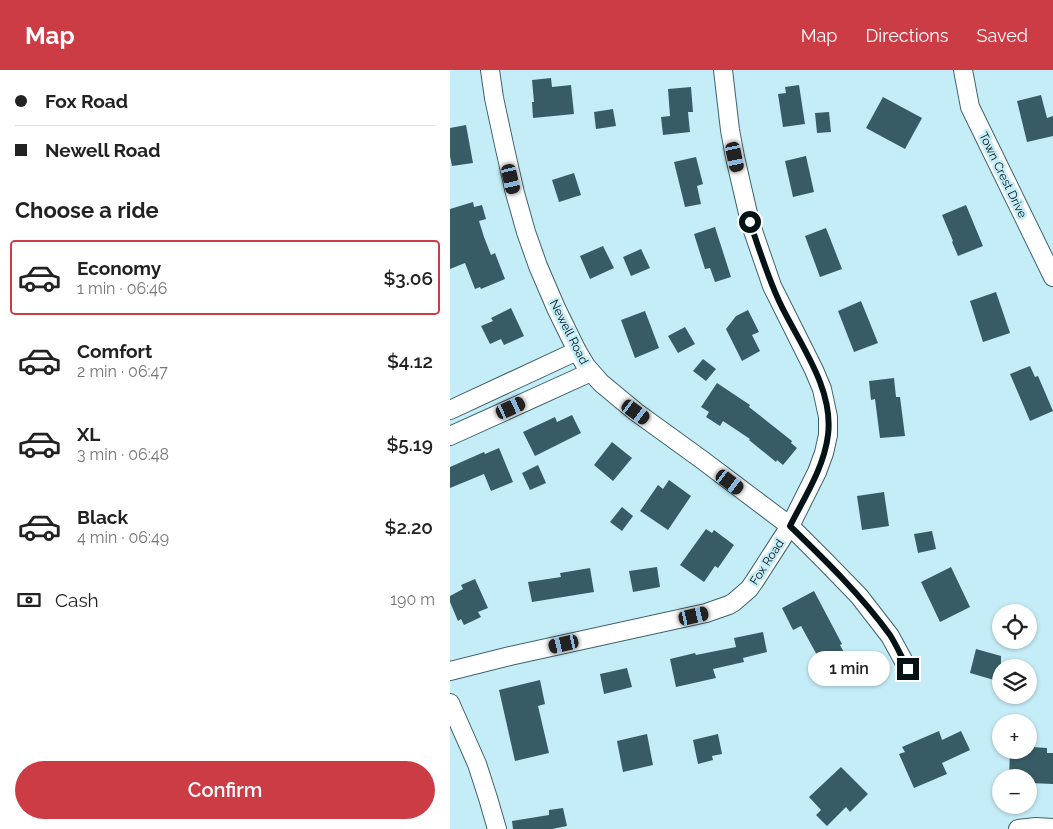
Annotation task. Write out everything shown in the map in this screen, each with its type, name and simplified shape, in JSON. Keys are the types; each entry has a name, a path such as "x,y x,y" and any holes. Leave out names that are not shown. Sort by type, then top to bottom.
{"street":[{"name":"Newell Road","path":"490,70 505,149 526,232 556,308 577,351 591,372 613,394 636,412 790,526 858,596 890,636 908,669"},
{"name":"Fox Road","path":"450,671 690,617 729,605 754,582 790,526 817,472 828,435 828,417 822,389 772,286 750,222 733,148 723,70"},
{"name":"Town Crest Drive","path":"963,70 970,107 1053,277"},
{"path":"450,410 577,351"},
{"path":"450,436 591,372"},
{"path":"450,703 477,764 496,829"},
{"path":"1018,829 1053,828"}],"building":[{"path":"551,78 552,87 571,85 574,114 533,118 532,80"},
{"path":"799,85 805,124 783,127 778,94 786,93 785,87"},
{"path":"691,87 693,112 688,112 690,132 663,135 661,117 670,116 668,89"},
{"path":"1041,95 1047,118 1053,116 1053,136 1027,142 1017,101"},
{"path":"883,97 922,118 905,149 866,128"},
{"path":"613,109 616,126 596,129 594,112"},
{"path":"829,112 831,132 817,133 815,113"},
{"path":"466,125 473,163 452,166 450,128"},
{"path":"806,156 814,192 793,197 785,161"},
{"path":"696,157 703,184 697,186 701,204 685,207 674,162"},
{"path":"574,173 581,195 559,202 552,180"},
{"path":"473,202 474,207 482,205 486,219 479,221 491,255 495,253 505,279 481,289 480,287 475,289 465,263 450,269 450,209"},
{"path":"966,205 983,246 958,256 942,215"},
{"path":"715,227 731,277 715,282 710,268 705,269 694,234"},
{"path":"826,228 842,269 820,277 805,236"},
{"path":"603,246 614,268 590,279 580,256"},
{"path":"641,249 650,268 631,276 623,257"},
{"path":"996,292 1010,333 983,342 970,301"},
{"path":"861,301 878,343 854,352 838,311"},
{"path":"511,308 524,336 504,345 501,339 490,344 481,326 493,321 491,318"},
{"path":"748,310 759,332 752,335 760,351 742,361 726,329 736,316"},
{"path":"645,311 659,348 635,358 621,320"},
{"path":"685,327 695,344 678,353 668,336"},
{"path":"703,359 716,369 706,381 693,371"},
{"path":"1030,366 1035,377 1038,376 1053,411 1030,421 1010,374"},
{"path":"894,378 896,397 900,397 905,436 880,438 875,399 871,400 869,381"},
{"path":"717,383 750,405 749,407 792,441 791,443 797,448 783,465 777,460 776,462 750,439 723,421 720,426 706,417 709,412 701,407"},
{"path":"572,415 581,433 535,456 523,432 555,417 557,422"},
{"path":"612,442 632,458 613,481 594,465"},
{"path":"499,448 513,482 491,491 484,474 450,488 450,467 484,452 485,454"},
{"path":"538,465 546,483 530,490 522,473"},
{"path":"669,480 691,496 668,530 640,511 658,485 663,489"},
{"path":"884,492 889,526 862,530 857,496"},
{"path":"622,507 633,516 622,531 610,522"},
{"path":"706,529 712,533 714,530 734,545 718,568 715,566 704,582 680,565"},
{"path":"932,531 936,549 918,553 914,534"},
{"path":"657,567 660,587 633,592 629,571"},
{"path":"951,567 970,607 940,622 921,582"},
{"path":"590,568 594,592 532,602 528,582 561,577 560,573"},
{"path":"475,579 488,608 478,612 481,617 464,625 461,619 458,621 450,602 450,596 463,589 461,585"},
{"path":"814,591 842,644 840,645 847,658 828,667 821,655 818,657 801,626 793,630 782,608"},
{"path":"763,632 767,652 743,658 744,662 713,669 716,678 676,687 670,659 736,647 734,638"},
{"path":"976,649 1001,656 1001,659 992,659 992,679 970,673"},
{"path":"627,668 632,687 604,694 600,674"},
{"path":"540,680 545,704 538,706 549,753 515,761 499,690"},
{"path":"939,731 942,740 961,731 970,750 942,763 947,774 914,788 899,754 905,752 902,747"},
{"path":"647,734 653,765 623,772 617,741"},
{"path":"718,734 722,754 712,756 713,760 698,764 693,740"},
{"path":"1037,747 1047,748 1047,753 1053,753 1053,784 1037,783 1037,769 1009,769 1010,759 1037,759"},
{"path":"841,767 868,794 850,812 846,807 827,826 816,815 821,810 809,797"},
{"path":"563,808 567,826 552,829 513,829 512,821 549,815 549,810"}],"route":[{"path":"750,222 772,286 798,336 822,389 828,417 828,435 824,453 817,472 790,526 877,618 897,647 908,669"}]}
